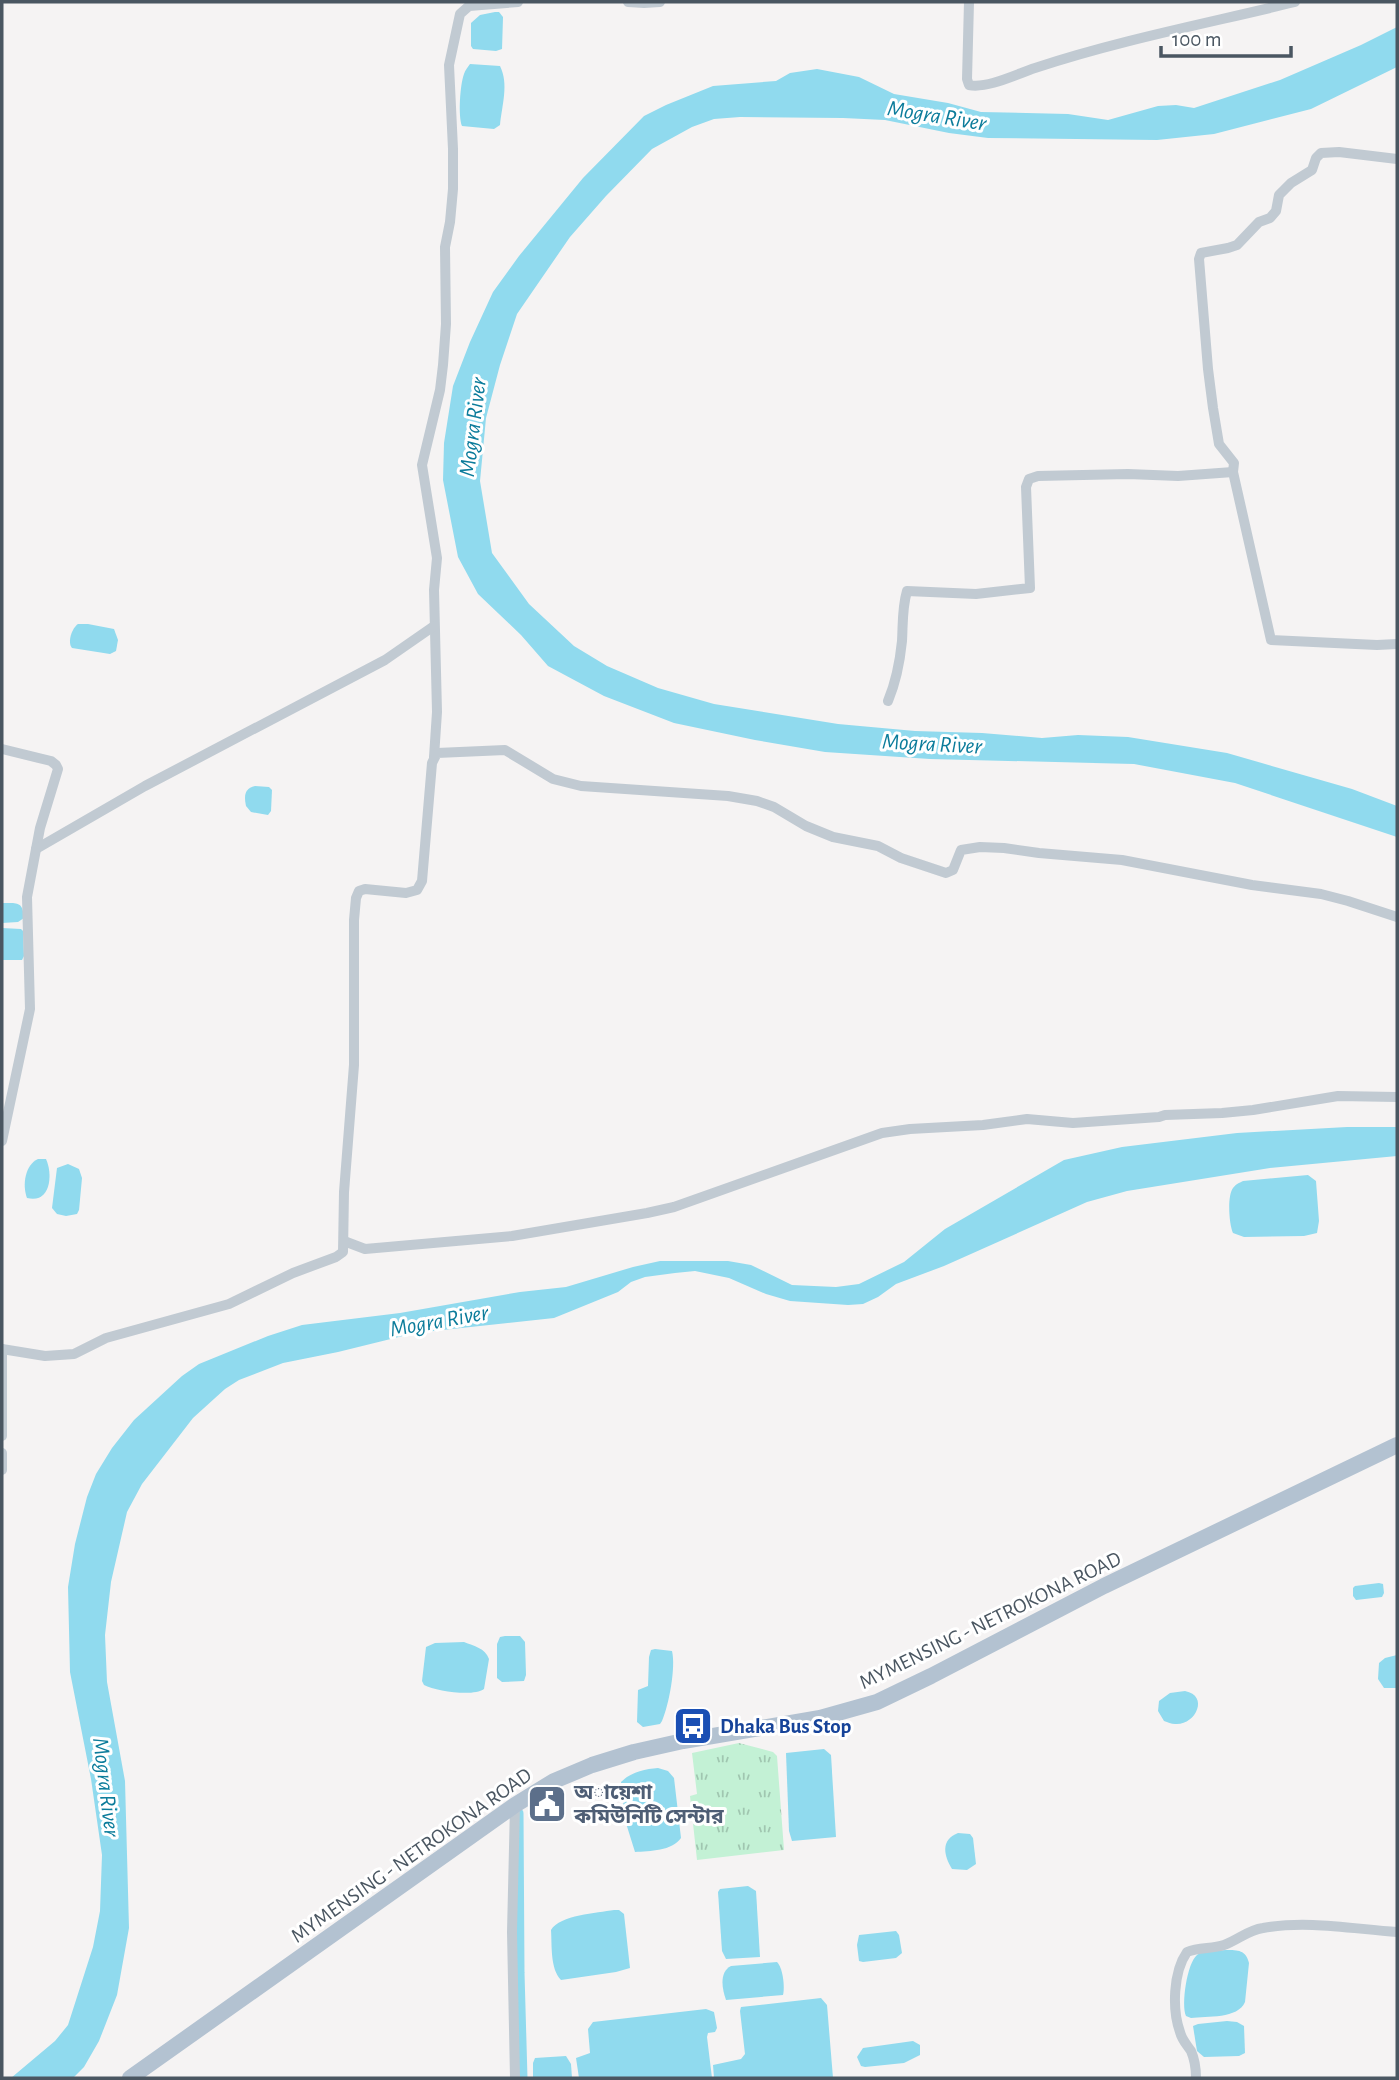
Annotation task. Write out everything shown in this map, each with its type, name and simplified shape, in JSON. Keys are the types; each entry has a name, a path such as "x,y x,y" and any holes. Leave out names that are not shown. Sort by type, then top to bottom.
{"main road":[{"name":"MYMENSING - NETROKONA ROAD","path":"130,2078 515,1805 554,1781 634,1752 820,1718 877,1702 1104,1586 1397,1446"}],"street":[{"path":"2,1436 2,1349 45,1356 74,1354 106,1338 229,1304 293,1273 336,1258 343,1252 343,1214 354,1065 356,898 359,891 365,888 406,893 417,890 422,881 434,757 438,712 433,626 437,558 422,465 440,390 446,324 445,247 453,189 449,65 458,21 464,9 469,6 518,2"},
{"path":"628,2 660,2"},
{"path":"969,2 967,79 971,86 986,84 1122,43 1296,2"},
{"path":"1397,159 1339,152 1321,153 1312,170 1291,183 1279,195 1276,211 1270,218 1259,222 1237,245 1200,255 1199,269 1219,444 1234,463 1233,472 1270,640 1397,644"},
{"path":"888,701 898,667 902,640 902,608 907,591 976,594 1030,588 1026,487 1029,479 1038,476 1178,476 1233,472"},
{"path":"36,849 145,786 384,660 433,626"},
{"path":"2,749 51,761 58,769 36,849 27,897 30,1009 2,1140"},
{"path":"434,757 436,753 442,752 505,750 553,779 581,786 728,796 757,801 833,837 878,846 901,858 946,873 953,870 961,850 980,846 1004,848 1122,860 1252,885 1321,894 1397,917"},
{"path":"344,1241 365,1249 512,1236 647,1213 674,1207 849,1143 892,1132 1027,1119 1073,1123 1222,1113 1338,1096 1397,1097"},
{"path":"2,1453 2,1470"},
{"path":"515,1805 512,1932 515,2078"},
{"path":"1196,2078 1194,2058 1182,2039 1176,2015 1177,1979 1181,1960 1187,1952 1225,1945 1239,1940 1247,1932 1262,1928 1308,1924 1397,1932"}],"green space":[{"path":"739,1743 773,1752 777,1756 784,1850 697,1860 690,1796 697,1794 692,1753"}],"water":[{"path":"499,12 503,17 502,49 473,49 471,23 480,15"},
{"name":"Mogra River","path":"1397,27 1397,67 1311,109 1214,134 1157,140 988,138 885,120 843,118 740,117 714,119 692,127 652,149 606,196 570,237 517,314 486,418 480,481 492,553 529,604 574,646 607,666 658,688 714,704 838,724 1042,738 1078,735 1128,737 1227,753 1352,789 1397,806 1397,837 1235,783 1134,764 930,759 825,752 674,723 604,696 548,666 521,635 478,594 458,557 443,480 444,443 453,386 493,292 583,178 644,116 713,86 776,81 790,73 817,69 859,77 894,94 948,103 981,112 1068,114 1108,120 1158,106 1194,108 1280,80"},
{"path":"470,64 500,66 503,73 504,95 500,125 494,129 462,126 461,85"},
{"path":"78,624 114,629 118,640 116,651 110,654 72,648 71,635"},
{"path":"255,786 269,787 272,790 271,811 268,815 251,812 246,806 246,793"},
{"path":"2,903 21,906 24,918 18,922 2,923"},
{"path":"2,928 23,931 22,960 2,960"},
{"name":"Mogra River","path":"1397,1127 1397,1156 1270,1168 1127,1191 1087,1202 944,1266 896,1284 863,1304 790,1301 729,1278 695,1271 675,1273 631,1282 618,1292 554,1318 415,1333 283,1363 239,1380 225,1389 193,1418 142,1484 127,1512 111,1582 105,1635 107,1682 125,1781 129,1928 117,1995 99,2041 84,2067 73,2078 11,2078 55,2041 68,2025 93,1947 100,1911 102,1855 91,1779 70,1672 68,1587 75,1544 87,1497 96,1474 112,1448 134,1420 182,1376 199,1364 302,1325 566,1287 660,1261 728,1261 751,1265 792,1285 836,1287 859,1284 904,1262 945,1229 1064,1160 1122,1147 1237,1133"},
{"path":"38,1159 46,1159 48,1186 41,1197 27,1198 26,1176 30,1166"},
{"path":"68,1164 79,1169 82,1178 79,1210 77,1214 66,1216 57,1214 52,1208 57,1168"},
{"path":"1308,1175 1316,1181 1319,1221 1317,1233 1304,1236 1244,1237 1233,1233 1229,1203 1231,1192 1236,1185 1243,1181"},
{"path":"1383,1584 1382,1597 1356,1600 1353,1596 1355,1586"},
{"path":"520,1636 525,1642 524,1681 502,1682 497,1678 497,1644 500,1637"},
{"path":"464,1642 482,1650 489,1659 484,1689 472,1693 454,1692 424,1685 422,1681 426,1647 435,1643"},
{"path":"651,1650 672,1651 671,1686 660,1724 643,1727 637,1722 638,1690 648,1686 649,1657"},
{"path":"1397,1655 1397,1688 1384,1688 1378,1679 1379,1663 1385,1658"},
{"path":"1185,1691 1197,1699 1194,1716 1182,1723 1164,1721 1158,1711 1159,1701 1170,1693"},
{"path":"824,1749 831,1755 836,1837 792,1841 789,1831 786,1753"},
{"path":"658,1768 668,1771 674,1778 681,1838 666,1848 635,1852 625,1820 621,1782 638,1772"},
{"path":"958,1833 970,1834 973,1838 976,1864 967,1870 952,1869 947,1859 946,1844"},
{"path":"748,1886 756,1891 760,1957 726,1959 722,1951 718,1892 720,1889"},
{"path":"614,1910 624,1914 630,1968 561,1980 553,1963 551,1930 570,1918"},
{"path":"896,1931 902,1953 896,1958 859,1961 859,1935"},
{"path":"1234,1950 1246,1955 1249,1963 1245,2002 1229,2014 1213,2017 1186,2016 1186,1984 1193,1959 1203,1952"},
{"path":"777,1962 783,1978 783,1995 726,2000 722,1981 731,1966"},
{"path":"821,1998 827,2005 833,2078 714,2078 713,2065 741,2059 745,2054 741,2007"},
{"path":"706,2009 714,2012 717,2028 715,2032 708,2033 707,2037 712,2078 579,2078 576,2058 590,2053 588,2029 593,2022"},
{"path":"1227,2021 1244,2026 1245,2053 1239,2056 1204,2057 1197,2051 1193,2026"},
{"path":"913,2041 920,2045 920,2055 904,2063 865,2067 861,2066 857,2057 863,2048"},
{"path":"566,2056 571,2064 572,2078 533,2078 535,2058"}],"waterway":[{"path":"519,1813 523,2078"}],"place":[{"name":"Dhaka Bus Stop","path":"693,1726"},
{"name":"অায়েশা কমিউনিটি সেন্টার","path":"547,1804"}]}
